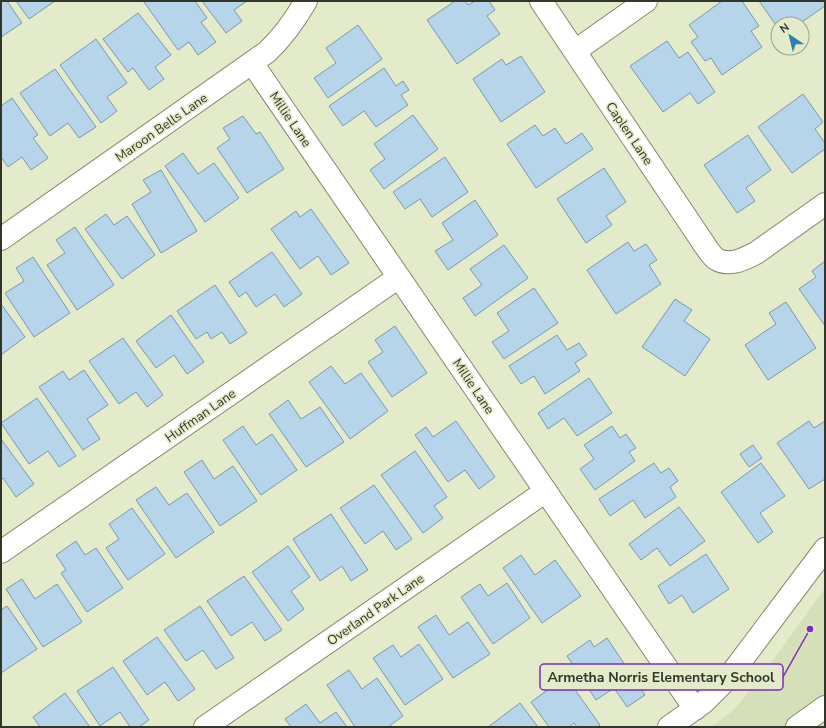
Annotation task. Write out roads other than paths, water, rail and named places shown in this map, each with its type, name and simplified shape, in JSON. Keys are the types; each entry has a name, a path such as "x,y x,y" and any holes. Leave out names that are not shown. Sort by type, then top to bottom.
{"street":[{"name":"Maroon Bells Lane","path":"1,238 267,52 280,40 291,26 306,1"},
{"name":"Caplen Lane","path":"541,1 706,247 717,259 732,263 739,262 756,253 825,204"},
{"path":"575,51 646,1"},
{"name":"Millie Lane","path":"252,63 695,709"},
{"name":"Huffman Lane","path":"1,552 399,277"},
{"name":"Overland Park Lane","path":"204,727 546,491"},
{"path":"669,727 713,695 728,678 825,549"},
{"path":"797,727 825,707"}],"place":[{"name":"Armetha Norris Elementary School","path":"810,629"}]}
